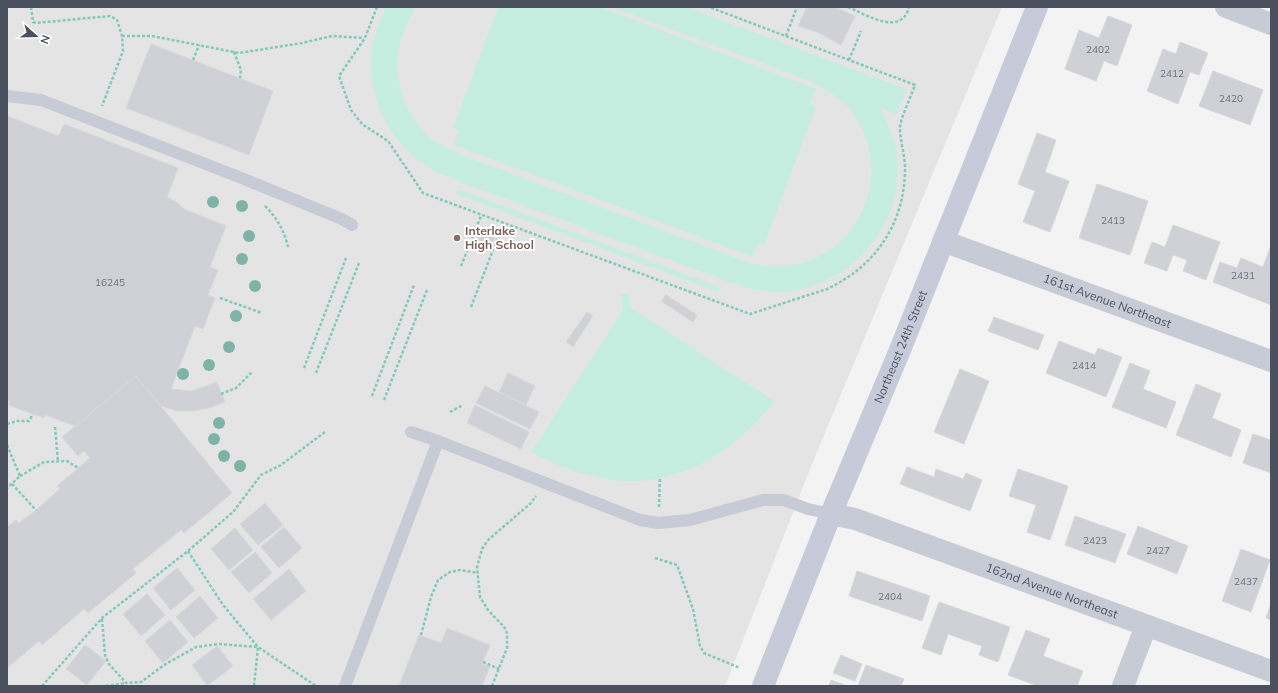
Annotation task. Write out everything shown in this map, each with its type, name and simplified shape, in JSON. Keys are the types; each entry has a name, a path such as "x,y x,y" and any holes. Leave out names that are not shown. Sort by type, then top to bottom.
{"main road":[{"name":"Northeast 24th Street","path":"763,686 831,514 1037,7"}],"street":[{"path":"1226,7 1271,24"},
{"name":"161st Avenue Northeast","path":"943,241 1271,361"},
{"name":"162nd Avenue Northeast","path":"831,514 855,519 1271,671"},
{"path":"1123,686 1146,626"}],"lane":[{"path":"7,96 41,100 239,177 342,219 352,225"},
{"path":"411,432 438,441 640,520 658,523 690,520 763,500 784,500 808,509 831,514"},
{"path":"345,686 438,441"}],"path":[{"path":"31,7 33,22 36,23 110,16 117,20 122,36 123,51 96,121"},
{"path":"377,7 365,38 339,76 351,110 362,124 388,141 423,193 481,216 750,314 838,284 858,271 886,239 901,204 905,180 905,166 899,127 915,85 709,7"},
{"path":"786,36 797,7"},
{"path":"848,7 884,22 896,23 905,16 909,7"},
{"path":"849,60 861,31"},
{"path":"122,36 152,36 239,53 302,43 332,36 365,38"},
{"path":"193,60 199,45"},
{"path":"234,52 241,70 240,78"},
{"path":"270,211 278,221 288,247"},
{"path":"461,266 481,216"},
{"path":"471,307 503,224"},
{"path":"304,368 346,258"},
{"path":"316,373 358,263"},
{"path":"618,272 620,267"},
{"path":"372,396 414,285"},
{"path":"384,400 427,290"},
{"path":"220,298 262,313"},
{"path":"222,394 236,388 252,372"},
{"path":"450,412 463,405"},
{"path":"7,424 16,421 29,421 32,414"},
{"path":"55,427 58,461"},
{"path":"42,686 102,618 188,551 233,512 261,475 281,465 325,432"},
{"path":"7,446 20,476"},
{"path":"7,488 20,476 44,462 67,461 78,468"},
{"path":"658,507 660,477"},
{"path":"12,483 36,510"},
{"path":"492,686 507,648 507,633 504,627 488,610 480,597 477,567 488,540 531,503 536,496"},
{"path":"188,551 223,605 258,647 316,686"},
{"path":"655,558 677,565 693,609 700,646 704,653 740,668"},
{"path":"421,635 431,597 438,580 450,572 460,570 478,573"},
{"path":"102,618 105,655 109,664 126,683"},
{"path":"106,686 141,682 164,665 196,647 219,644 258,647"},
{"path":"254,686 258,647"},
{"path":"483,662 499,669"}],"shaded area":[{"name":"Interlake High School","path":"7,7 1002,7 810,469 725,686 7,686"}],"green space":[{"path":"386,7 416,7 407,24 401,41 398,59 398,76 402,94 409,110 419,125 432,139 459,154 742,260 764,265 772,266 802,263 827,252 848,234 862,211 870,185 870,158 863,131 847,106 839,98 810,81 612,7 686,7 906,89 897,114 880,108 891,131 897,157 897,181 893,204 884,226 871,245 855,262 836,275 815,285 791,291 769,292 734,284 446,176 433,170 405,149 394,136 378,106 371,72 371,55 375,35"},
{"path":"498,7 600,7 816,89 810,104 816,107 764,245 758,243 753,257 454,145 459,131 453,128"},
{"path":"458,189 720,287 718,292 456,194"},
{"path":"628,293 631,308 774,401 744,434 707,460 687,470 665,477 643,481 608,480 563,467 531,452 623,310 621,294"}],"building":[{"path":"807,7 835,7 855,16 841,45 817,32 798,26"},
{"path":"1108,16 1132,25 1117,66 1104,61 1096,81 1065,69 1079,30 1099,38"},
{"path":"1180,42 1208,53 1199,75 1190,72 1178,104 1147,91 1163,49 1176,54"},
{"path":"151,44 273,91 249,155 126,108"},
{"path":"1213,71 1263,90 1250,125 1199,106"},
{"path":"7,116 59,136 64,124 178,168 167,197 184,209 226,226 210,267 218,270 208,295 215,298 203,329 195,326 171,389 192,391 217,382 225,402 209,408 193,411 177,411 161,406 136,376 75,426 45,415 44,418 8,405 10,402 7,400"},
{"path":"1037,133 1056,140 1045,172 1069,181 1050,232 1023,222 1035,191 1018,184"},
{"path":"1097,184 1148,201 1130,255 1079,238"},
{"path":"1173,225 1220,242 1206,280 1183,271 1187,260 1173,255 1167,271 1144,263 1152,242 1165,247"},
{"path":"479,231 495,237 489,252 473,246"},
{"path":"1271,245 1271,305 1213,282 1220,262 1237,268 1241,258 1263,267"},
{"path":"666,295 697,315 693,322 661,301"},
{"path":"587,312 593,316 573,347 566,342"},
{"path":"994,317 1044,335 1038,350 988,331"},
{"path":"1059,341 1095,355 1098,348 1122,357 1106,397 1046,373"},
{"path":"1130,363 1150,371 1143,389 1176,402 1166,428 1112,407"},
{"path":"960,369 989,381 964,444 934,432"},
{"path":"508,373 535,386 526,405 499,392"},
{"path":"136,376 232,493 184,533 181,530 133,569 136,573 88,613 84,609 42,645 39,641 7,668 7,527 16,520 19,523 36,510 60,489 57,486 90,458 84,451 78,456 62,437"},
{"path":"1196,384 1221,394 1212,418 1241,430 1231,457 1176,435"},
{"path":"485,386 539,412 530,429 476,403"},
{"path":"475,405 529,432 521,449 467,423"},
{"path":"1253,434 1271,440 1271,473 1243,463"},
{"path":"907,467 934,477 936,469 963,479 966,473 982,480 970,511 900,484"},
{"path":"1018,469 1068,486 1050,540 1027,532 1036,505 1009,496"},
{"path":"265,503 283,525 258,545 240,524"},
{"path":"1075,516 1126,534 1115,563 1065,545"},
{"path":"1138,526 1188,546 1177,574 1127,554"},
{"path":"284,527 302,548 279,568 261,547"},
{"path":"235,528 253,550 229,570 211,549"},
{"path":"1241,549 1270,560 1251,612 1222,601"},
{"path":"255,552 272,573 249,593 231,572"},
{"path":"177,568 195,590 171,610 153,588"},
{"path":"289,569 306,591 271,620 253,599"},
{"path":"857,571 930,596 922,621 849,596"},
{"path":"147,594 165,615 141,636 123,614"},
{"path":"200,596 218,618 194,638 176,617"},
{"path":"939,602 1010,627 998,662 979,655 982,646 948,634 941,655 922,648"},
{"path":"1271,604 1271,620 1266,618"},
{"path":"170,620 188,642 163,663 145,641"},
{"path":"447,628 490,645 482,664 490,666 482,686 399,686 419,635 441,643"},
{"path":"1026,630 1050,639 1043,656 1083,671 1077,686 1038,686 1008,675"},
{"path":"85,645 106,661 87,685 66,669"},
{"path":"217,646 233,666 207,686 192,665"},
{"path":"841,655 862,664 855,681 833,673"},
{"path":"866,665 904,679 901,686 858,686"},
{"path":"831,680 847,686 829,686"}],"place":[{"name":"Interlake High School","path":"457,238"}]}
